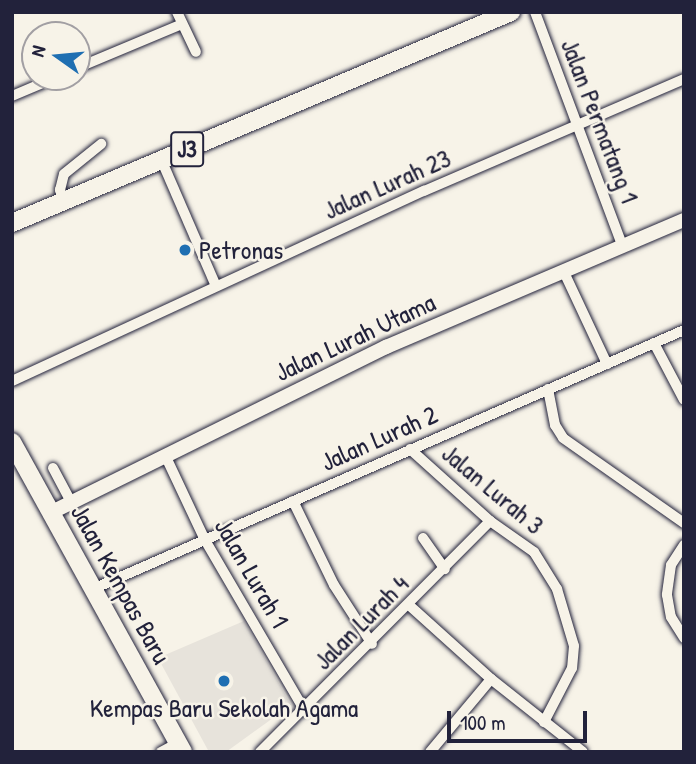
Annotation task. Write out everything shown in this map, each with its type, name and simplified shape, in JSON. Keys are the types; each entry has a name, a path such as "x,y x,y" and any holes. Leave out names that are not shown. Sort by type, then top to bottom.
{"main road":[{"name":"J3","path":"12,223 160,159 345,86 511,12"},
{"name":"Jalan Kempas Baru","path":"12,442 180,747"}],"street":[{"path":"177,12 196,52"},
{"name":"Jalan Permatang 1","path":"535,12 622,245"},
{"path":"91,62 182,24"},
{"name":"Jalan Lurah 23","path":"12,381 397,203 578,128 684,79"},
{"path":"64,201 60,190 64,174 101,144"},
{"path":"160,159 216,286"},
{"name":"Jalan Lurah Utama","path":"52,512 386,347 684,220"},
{"path":"563,270 607,364"},
{"name":"Jalan Lurah 2","path":"93,589 684,330"},
{"path":"654,343 684,400"},
{"path":"548,389 555,425 563,438 684,523"},
{"name":"Jalan Lurah 3","path":"410,449 490,521 534,552 557,589 574,646 565,687 544,722"},
{"name":"Jalan Lurah 1","path":"165,455 205,540 305,711"},
{"path":"53,468 72,503"},
{"path":"293,501 334,585 372,644"},
{"name":"Jalan Lurah 4","path":"260,752 410,606 490,521"},
{"path":"423,538 445,569"},
{"path":"684,545 671,565 667,595 671,617 684,638"},
{"path":"410,606 491,679 583,752"},
{"path":"432,751 491,679"},
{"path":"161,752 180,747"}],"shaded area":[{"name":"Kempas Baru Sekolah Agama","path":"244,621 291,705 226,752 209,752 158,658"}],"place":[{"name":"Petronas","path":"185,250"},
{"name":"Kempas Baru Sekolah Agama","path":"224,681"}]}
